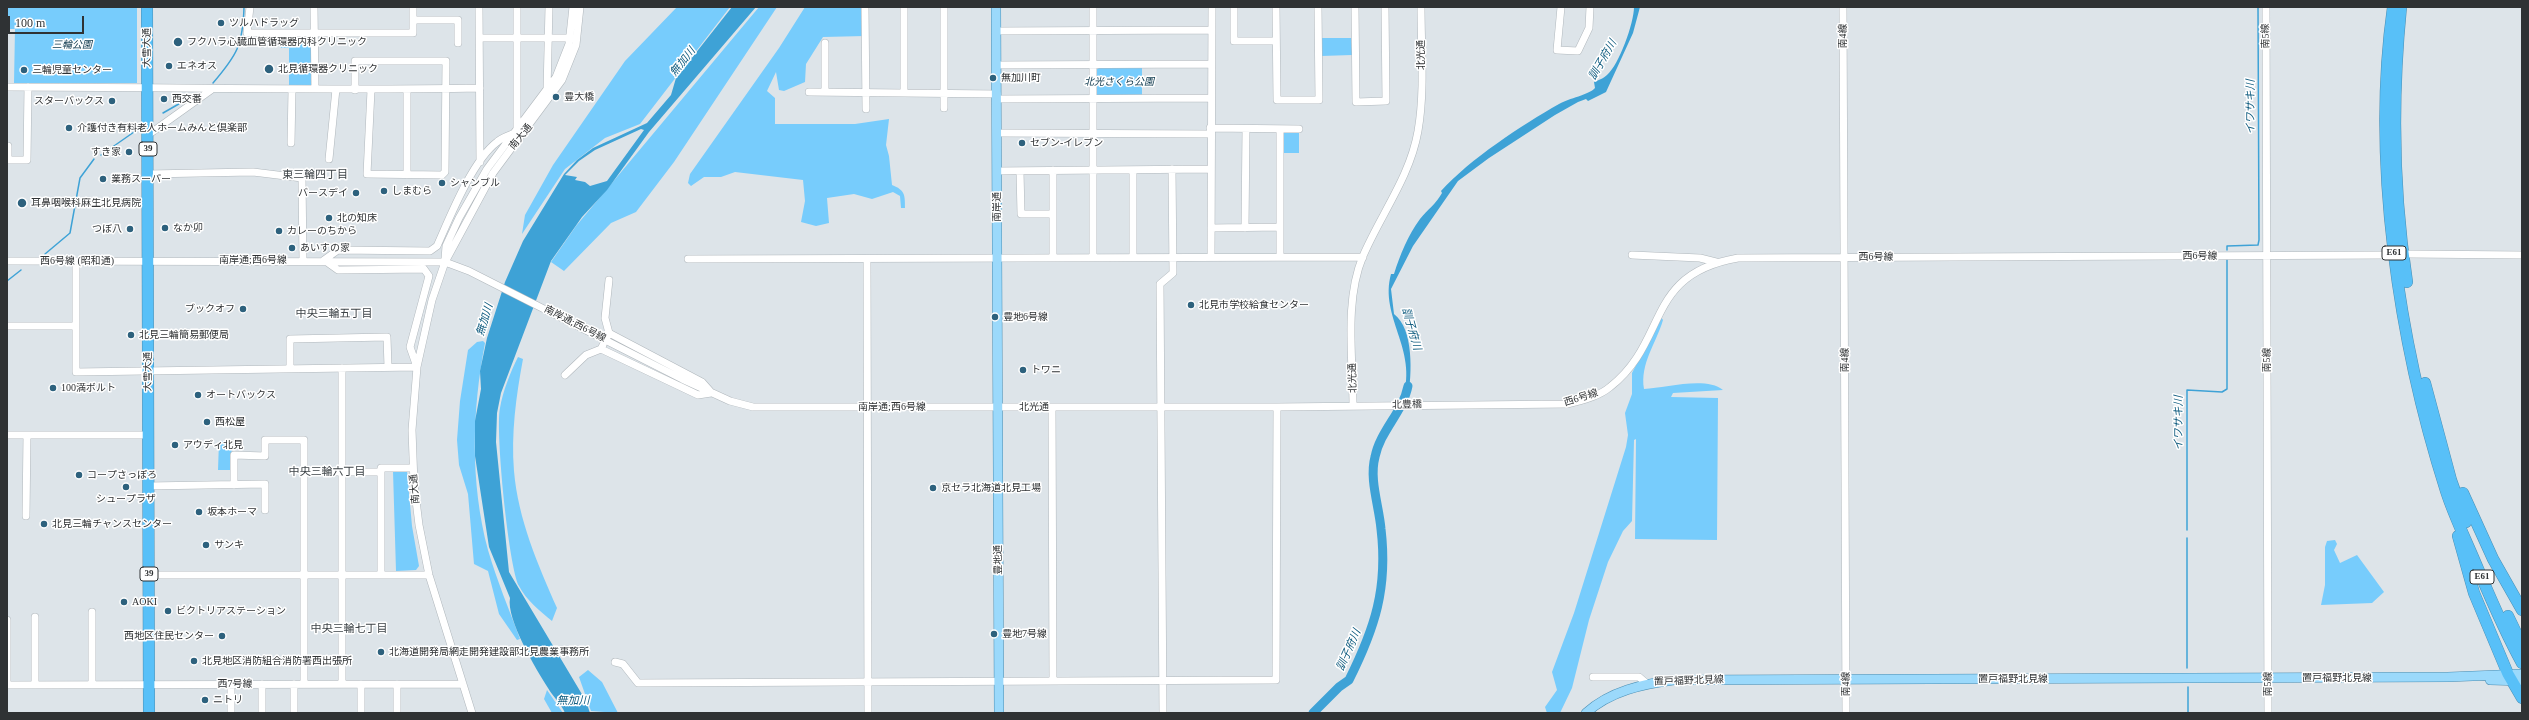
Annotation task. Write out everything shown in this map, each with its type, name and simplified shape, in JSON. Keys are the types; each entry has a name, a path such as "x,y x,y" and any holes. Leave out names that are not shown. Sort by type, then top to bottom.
{"highway":[{"name":"大雪大通","path":"147,7 149,713"},
{"name":"E61","path":"2393,7 2386,105 2393,245 2407,333 2423,411 2447,493 2490,598 2521,661"},
{"name":"E61","path":"2401,7 2395,103 2397,193 2401,243 2414,331 2432,410 2451,480 2497,596 2522,645"},
{"path":"2432,410 2473,516 2493,559 2522,610"},
{"path":"2447,493 2474,593 2522,698"}],"main road":[{"name":"南岸通","path":"996,7 997,407"},
{"name":"豊地通","path":"997,407 999,713"},
{"name":"置戸福野北見線","path":"1586,713 1611,697 1646,684 1674,680 2514,678 2522,674"}],"street":[{"path":"250,7 247,33 413,33 413,7"},
{"path":"314,7 315,89"},
{"path":"480,7 480,162"},
{"path":"76,261 76,372 417,367 410,346 428,276 424,269 338,270 324,260 338,250 430,251 437,246 462,194 480,162 497,141 518,135 517,7"},
{"path":"547,91 549,7"},
{"name":"南大通","path":"518,135 560,69 574,38 573,7"},
{"name":"南大通","path":"472,713 429,575 418,525 413,468 412,430 417,367 432,300 445,262 446,246 459,218 487,170 518,135 562,80 572,60 574,38 580,7"},
{"path":"865,7 866,109"},
{"path":"904,7 904,93"},
{"path":"944,7 944,108"},
{"path":"1093,7 1093,257"},
{"path":"1211,257 1210,98 1212,7"},
{"path":"1234,7 1234,41 1276,41"},
{"path":"1276,7 1277,100 1319,100 1318,7"},
{"path":"1355,7 1356,102 1386,101 1386,7"},
{"name":"北光通","path":"997,407 1353,406 1354,287 1363,256 1408,169 1418,131 1421,100 1421,7"},
{"path":"1561,7 1557,50 1578,50 1588,28 1590,7"},
{"name":"南4線","path":"1843,7 1846,713"},
{"name":"南5線","path":"2266,7 2268,713"},
{"path":"413,20 458,20 458,43"},
{"path":"996,31 1212,30"},
{"path":"480,38 574,38"},
{"path":"825,43 825,92"},
{"path":"355,90 355,61 446,61 447,89 445,172 442,175 367,174 371,90"},
{"path":"997,65 1211,64"},
{"path":"7,87 147,87 211,90 407,90 480,88"},
{"path":"8,146 7,160 27,160 28,87"},
{"path":"329,159 336,89"},
{"path":"148,135 211,90"},
{"path":"291,143 292,90"},
{"path":"406,175 407,90"},
{"path":"809,92 944,93 1093,99 1210,98"},
{"path":"1245,228 1246,129"},
{"path":"1280,129 1280,256"},
{"path":"997,133 1093,133 1299,129"},
{"path":"1163,713 1164,682 1160,284 1173,274 1172,169"},
{"path":"997,171 1210,169"},
{"path":"1020,170 1021,214 1053,214"},
{"path":"1053,170 1053,258"},
{"path":"1133,170 1133,257"},
{"path":"148,174 253,172 302,178 303,260"},
{"path":"1211,228 1280,227"},
{"path":"2408,254 2522,255"},
{"path":"1632,255 1700,258 1716,262"},
{"name":"西6号線","path":"1429,405 1568,404 1593,396 1609,388 1633,364 1661,308 1673,291 1697,270 1716,262 1738,258 2389,255"},
{"path":"688,259 867,260 1363,256"},
{"name":"南岸通;西6号線","path":"148,260 445,262 469,271 730,401 753,407 997,407"},
{"name":"西6号線 (昭和通)","path":"7,261 148,260"},
{"path":"867,260 868,713"},
{"path":"609,280 604,318 608,334 702,382 712,393"},
{"path":"7,326 76,326"},
{"path":"290,368 290,339 387,337 388,367"},
{"path":"565,375 586,355 602,347 698,395 712,393"},
{"path":"342,368 342,684"},
{"name":"北豊橋","path":"1353,406 1429,405"},
{"path":"1052,407 1053,681"},
{"path":"616,662 623,664 638,683 1053,681 1164,682 1276,680 1276,407"},
{"path":"7,435 148,435"},
{"path":"26,516 27,435"},
{"path":"234,484 234,456 265,456 265,440 304,440 304,684"},
{"path":"381,575 381,468 413,468"},
{"path":"304,472 381,472"},
{"path":"148,486 265,484 265,510"},
{"path":"149,575 429,575"},
{"path":"92,612 92,685"},
{"path":"35,617 35,685"},
{"path":"7,620 7,685"},
{"path":"1593,677 1639,677 1646,684"},
{"path":"231,684 231,713"},
{"path":"262,684 262,713"},
{"path":"294,684 294,713"},
{"path":"361,684 361,713"},
{"path":"397,684 397,713"},
{"name":"西7号線","path":"7,685 463,684"}],"green space":[{"name":"三輪公園","path":"7,7 137,7 137,83 14,83 15,29 7,29"},
{"path":"677,7 730,7 640,124 605,138 565,169 522,234 525,215 553,165 625,61"},
{"path":"759,7 777,7 674,162 636,212 611,223 564,271 551,262 576,226"},
{"path":"805,7 865,7 865,36 823,37 806,64 805,82 784,91 779,90 776,72 767,91 775,98 775,124 855,124 889,119 886,145 889,156 892,185 902,191 905,200 905,208 901,208 900,196 893,192 872,199 854,194 827,198 829,223 816,226 801,222 805,201 803,180 735,172 721,177 704,177 691,186 688,183 690,174 779,48"},
{"path":"281,35 311,35 311,85 289,85 289,48 281,48"},
{"path":"1320,38 1351,38 1352,55 1321,56"},
{"name":"北光さくら公園","path":"1142,67 1142,96 1098,96 1095,94 1096,70 1099,68"},
{"path":"1283,132 1299,132 1299,153 1283,153"},
{"path":"1661,317 1663,320 1660,329 1646,362 1643,380 1644,389 1696,383 1716,386 1723,390 1673,393 1671,397 1718,398 1717,540 1635,539 1636,439 1634,440 1632,521 1623,531 1608,562 1589,620 1572,688 1560,713 1547,713 1545,707 1557,690 1552,672 1574,613 1626,447 1628,435 1625,413 1632,394 1632,373"},
{"path":"483,341 485,343 477,394 475,420 478,499 488,550 520,639 517,640 499,614 488,571 474,564 468,494 459,465 457,440 460,401 468,350 477,342"},
{"path":"518,357 523,359 516,401 513,443 516,489 524,524 557,608 552,621 529,601 519,586 515,574 507,528 501,470 499,422 503,395"},
{"path":"219,441 232,441 231,470 218,470"},
{"path":"393,471 407,471 412,526 419,566 416,570 396,571"},
{"path":"2335,540 2337,544 2334,550 2340,563 2357,555 2384,592 2372,603 2321,605 2325,585 2325,547 2327,541"},
{"path":"588,670 602,682 618,713 591,711 579,677"},
{"path":"547,690 563,713 552,713 544,699"}],"water":[{"name":"無加川","path":"732,7 756,7 649,132 607,190 582,217 551,261 501,393 497,413 496,442 509,572 586,701 590,713 565,713 543,680 517,631 510,607 510,598 489,547 475,456 475,421 481,389 480,371 487,338 505,282 523,241 564,174 577,160 593,148 647,123 671,95 676,78","holes":["641,129 644,130 607,181 590,186 585,182 575,180 577,177 565,175 579,161 595,150"]},
{"name":"訓子府川","path":"1634,7 1640,7 1633,33 1606,92 1588,101 1586,99 1578,102 1555,115 1489,158 1458,181 1413,246 1391,289 1394,314 1401,321 1405,330 1410,353 1411,365 1408,398 1403,397 1406,380 1406,364 1403,348 1393,319 1389,290 1391,274 1394,274 1408,238 1420,219 1440,197 1442,193 1441,191 1466,167 1497,143 1544,112 1563,102 1588,93 1595,88 1594,82 1607,75 1612,70 1621,53 1629,33"}],"waterway":[{"path":"213,83 228,65 237,49 242,31 244,7"},
{"name":"イワサキ川","path":"2227,250 2227,246 2258,245 2259,240 2258,7"},
{"path":"163,113 191,97"},
{"path":"101,155 134,132"},
{"path":"45,254 70,233 80,178 94,159"},
{"name":"イワサキ川","path":"2187,530 2187,390 2222,392 2227,389 2227,260"},
{"path":"7,281 21,270"},
{"name":"訓子府川","path":"1313,713 1339,687 1349,680 1366,643 1372,625 1381,589 1383,570 1383,550 1373,465 1378,448 1401,404 1408,386"},
{"name":"イワサキ川","path":"2187,538 2187,668"},
{"name":"イワサキ川","path":"2188,687 2188,713"}],"place":[{"name":"ツルハドラッグ","path":"221,23"},
{"name":"フクハラ心臓血管循環器内科クリニック","path":"178,42"},
{"name":"エネオス","path":"169,66"},
{"name":"北見循環器クリニック","path":"269,69"},
{"name":"三輪児童センター","path":"24,70"},
{"name":"無加川町","path":"993,78"},
{"name":"豊大橋","path":"556,97"},
{"name":"西交番","path":"164,99"},
{"name":"スターバックス","path":"112,101"},
{"name":"介護付き有料老人ホームみんと倶楽部","path":"69,128"},
{"name":"セブン-イレブン","path":"1022,143"},
{"name":"すき家","path":"129,152"},
{"name":"業務スーパー","path":"103,179"},
{"name":"シャンブル","path":"442,183"},
{"name":"しまむら","path":"384,191"},
{"name":"バースデイ","path":"356,193"},
{"name":"耳鼻咽喉科麻生北見病院","path":"22,203"},
{"name":"北の知床","path":"329,218"},
{"name":"なか卯","path":"165,228"},
{"name":"つぼ八","path":"130,229"},
{"name":"カレーのちから","path":"279,231"},
{"name":"あいすの家","path":"292,248"},
{"name":"北見市学校給食センター","path":"1191,305"},
{"name":"ブックオフ","path":"243,309"},
{"name":"豊地6号線","path":"995,317"},
{"name":"北見三輪簡易郵便局","path":"131,335"},
{"name":"トワニ","path":"1023,370"},
{"name":"100満ボルト","path":"53,388"},
{"name":"オートバックス","path":"198,395"},
{"name":"西松屋","path":"207,422"},
{"name":"アウディ北見","path":"175,445"},
{"name":"コープさっぽろ","path":"79,475"},
{"name":"シュープラザ","path":"126,487"},
{"name":"京セラ北海道北見工場","path":"933,488"},
{"name":"坂本ホーマ","path":"199,512"},
{"name":"北見三輪チャンスセンター","path":"44,524"},
{"name":"サンキ","path":"206,545"},
{"name":"AOKI","path":"124,602"},
{"name":"ビクトリアステーション","path":"168,611"},
{"name":"豊地7号線","path":"994,634"},
{"name":"西地区住民センター","path":"222,636"},
{"name":"北海道開発局網走開発建設部北見農業事務所","path":"381,652"},
{"name":"北見地区消防組合消防署西出張所","path":"194,661"},
{"name":"ニトリ","path":"205,700"}],"district":[{"name":"東三輪四丁目","path":"315,175"},
{"name":"中央三輪五丁目","path":"334,314"},
{"name":"中央三輪六丁目","path":"327,472"},
{"name":"中央三輪七丁目","path":"349,629"}]}
